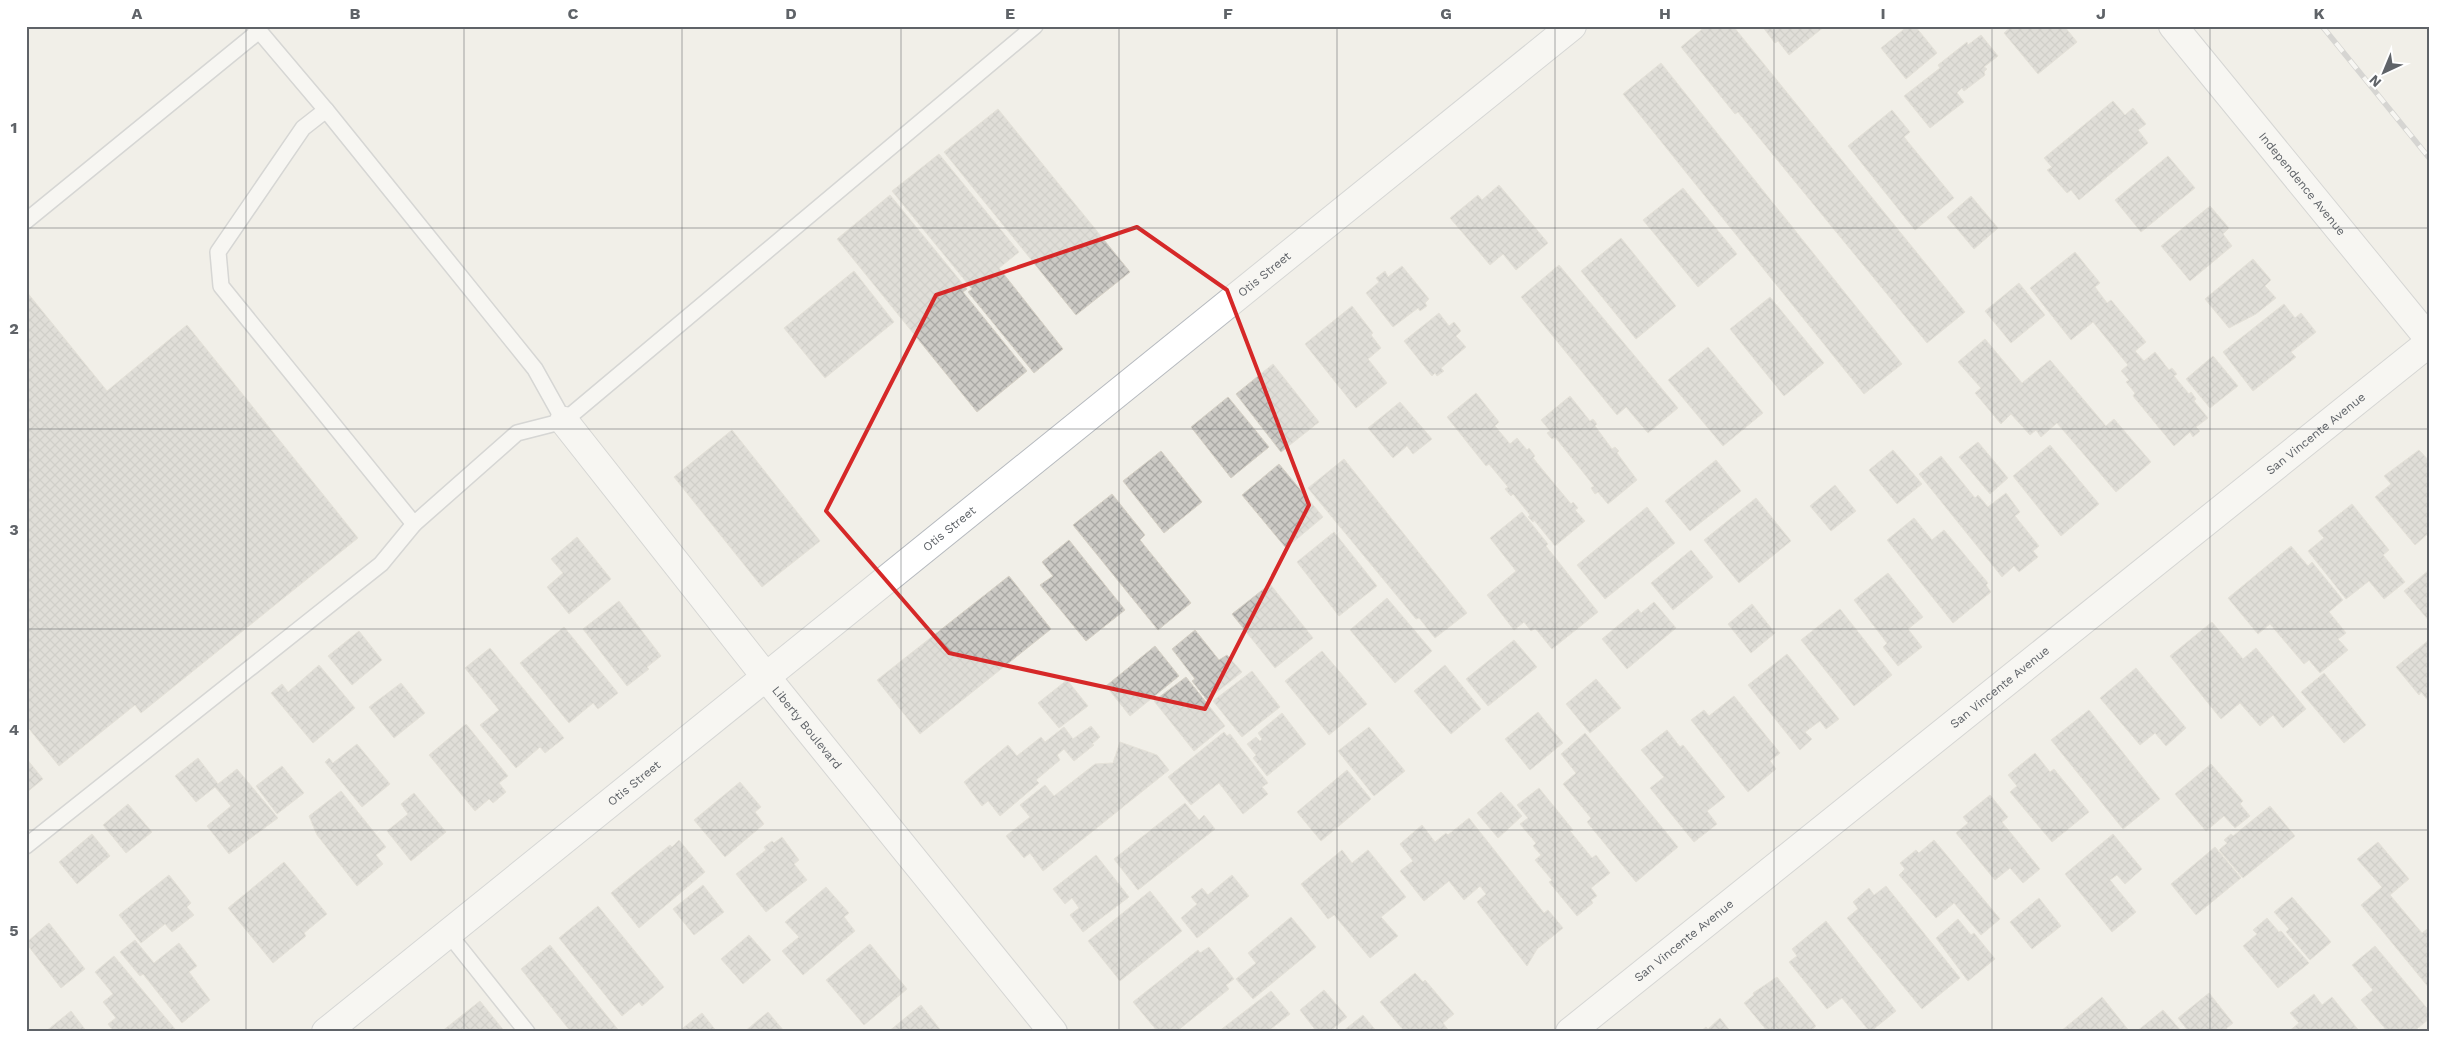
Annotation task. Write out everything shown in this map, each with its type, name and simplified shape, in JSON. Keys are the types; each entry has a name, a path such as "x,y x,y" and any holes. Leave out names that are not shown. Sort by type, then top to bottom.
{"street":[{"name":"Otis Street","path":"326,1032 1572,26"},
{"name":"Independence Avenue","path":"2173,26 2430,341"},
{"name":"San Vincente Avenue","path":"1570,1032 2430,341"},
{"name":"Liberty Boulevard","path":"564,421 766,677 1053,1032"}],"lane":[{"path":"26,846 381,564 414,524 517,433 564,421 1035,26"},
{"path":"26,221 257,29 326,110 535,368 564,421"},
{"path":"326,110 303,128 218,252 221,286 414,524"},
{"path":"448,933 527,1032"}],"highlighted area":[{"path":"1137,227 1227,290 1309,505 1205,709 949,653 826,511 936,295"}],"building":[{"path":"1706,26 1733,26 1965,312 1927,343 1738,112 1735,114 1681,47"},
{"path":"1762,26 1825,26 1789,55 1778,41 1775,43"},
{"path":"1908,26 1915,26 1937,53 1906,79 1881,48"},
{"path":"2012,26 2064,26 2077,42 2038,74 2004,33"},
{"path":"1981,35 1998,56 1984,67 1987,69 1984,72 1985,75 1964,91 1962,88 1957,93 1964,102 1930,128 1904,96 1940,68 1938,65 1967,42 1968,45"},
{"path":"1661,63 1902,364 1864,394 1623,94"},
{"path":"2113,101 2125,115 2133,108 2146,124 2138,130 2148,143 2079,200 2071,190 2067,193 2047,170 2052,167 2044,158"},
{"path":"998,109 1130,272 1076,315 944,152"},
{"path":"1892,110 1910,132 1904,137 1954,198 1915,230 1848,146"},
{"path":"939,154 1019,252 999,268 1063,349 1034,373 968,292 972,289 892,191"},
{"path":"2168,156 2195,188 2141,232 2115,200"},
{"path":"1499,185 1548,243 1516,270 1503,254 1490,265 1450,218 1478,195 1482,200"},
{"path":"1683,188 1737,254 1698,287 1643,220"},
{"path":"890,195 967,289 963,292 1027,371 977,412 837,239"},
{"path":"1971,196 1998,228 1974,249 1947,217"},
{"path":"2210,206 2229,228 2223,234 2232,246 2190,281 2161,246"},
{"path":"1621,238 1676,306 1636,339 1581,271"},
{"path":"2075,252 2100,283 2095,287 2107,303 2111,300 2146,342 2135,351 2144,361 2155,352 2169,370 2172,368 2177,374 2174,376 2189,394 2191,392 2196,399 2194,401 2208,418 2196,427 2200,431 2193,437 2190,432 2174,446 2133,396 2135,393 2126,382 2129,380 2121,371 2128,365 2093,322 2071,340 2030,288"},
{"path":"2253,259 2271,280 2265,286 2276,298 2256,314 2229,328 2205,299"},
{"path":"1559,265 1678,408 1648,433 1626,407 1617,415 1521,297"},
{"path":"1402,266 1429,299 1425,303 1427,306 1420,311 1418,308 1393,327 1366,293 1379,282 1376,278 1385,271 1388,277"},
{"path":"854,271 894,322 825,378 784,328"},
{"path":"2019,283 2045,315 2011,343 1985,311"},
{"path":"26,291 107,391 187,325 358,538 141,713 135,705 59,766 26,725"},
{"path":"1770,297 1824,363 1784,396 1730,329"},
{"path":"2284,304 2295,318 2301,313 2316,332 2291,352 2296,357 2253,391 2223,352"},
{"path":"1352,306 1373,333 1371,335 1381,348 1368,359 1387,383 1356,408 1305,344"},
{"path":"1439,313 1449,326 1454,322 1461,331 1456,336 1466,347 1441,368 1444,371 1437,376 1435,373 1432,376 1404,341"},
{"path":"1985,339 2022,383 2050,360 2106,426 2114,419 2151,462 2116,492 2057,423 2041,437 2036,430 2030,435 2011,414 2001,424 1975,393 1981,388 1958,362"},
{"path":"1708,347 1763,413 1723,446 1668,380"},
{"path":"2213,356 2238,386 2210,408 2186,379"},
{"path":"1273,364 1319,422 1281,452 1236,394"},
{"path":"1476,393 1499,422 1495,426 1510,444 1517,438 1527,450 1529,448 1535,456 1533,458 1571,504 1573,502 1578,508 1575,510 1585,521 1555,546 1534,520 1533,522 1528,517 1530,515 1513,494 1511,496 1505,489 1508,487 1489,464 1486,466 1447,417"},
{"path":"1570,396 1590,421 1593,419 1597,424 1595,426 1612,449 1615,447 1619,451 1617,453 1637,480 1608,504 1598,492 1595,494 1591,488 1594,486 1555,437 1552,439 1547,433 1550,431 1541,420"},
{"path":"1228,397 1269,447 1231,478 1191,427"},
{"path":"1400,402 1432,439 1413,454 1407,446 1393,458 1368,428"},
{"path":"732,430 820,541 762,587 674,477"},
{"path":"1978,442 2008,478 1990,494 1959,457"},
{"path":"2050,445 2099,504 2061,536 2013,476"},
{"path":"1893,450 1922,484 1897,504 1869,470"},
{"path":"2419,450 2430,462 2430,532 2415,545 2375,497 2391,484 2384,476"},
{"path":"1161,451 1202,502 1164,533 1123,481"},
{"path":"1941,456 1975,498 1978,495 1988,507 2006,493 2020,512 2015,516 2039,546 2033,551 2038,557 2019,572 2014,566 2002,577 1919,474"},
{"path":"1344,459 1467,613 1435,638 1419,618 1416,619 1308,488"},
{"path":"1716,460 1741,491 1690,531 1665,501"},
{"path":"1279,464 1323,517 1286,548 1242,495"},
{"path":"1835,485 1856,511 1831,531 1810,506"},
{"path":"1112,494 1145,535 1140,540 1191,603 1158,630 1073,525"},
{"path":"1756,498 1791,541 1739,583 1704,540"},
{"path":"2352,504 2389,550 2383,555 2405,582 2384,599 2369,581 2346,599 2308,551 2324,538 2318,531"},
{"path":"1647,507 1675,543 1605,599 1577,565"},
{"path":"1522,512 1598,612 1552,649 1535,628 1531,631 1524,622 1514,630 1487,595 1516,571 1490,538"},
{"path":"1914,518 1932,540 1944,530 1988,583 1986,585 1991,592 1953,623 1887,540"},
{"path":"1334,532 1377,586 1339,616 1297,562"},
{"path":"577,537 611,579 569,614 547,587 563,573 551,559"},
{"path":"1069,540 1125,610 1086,641 1040,585 1053,576 1042,562"},
{"path":"2291,546 2308,566 2312,562 2343,600 2329,612 2346,633 2338,639 2348,650 2320,673 2309,660 2304,664 2270,624 2258,634 2228,598"},
{"path":"1691,550 1713,577 1673,610 1651,583"},
{"path":"2430,571 2430,622 2404,591"},
{"path":"1888,573 1923,617 1908,629 1922,647 1898,666 1883,647 1887,643 1854,600"},
{"path":"1009,576 1051,629 920,734 877,680"},
{"path":"1270,584 1313,638 1275,668 1232,614"},
{"path":"1387,598 1432,651 1395,683 1350,630"},
{"path":"619,601 661,656 647,667 649,669 627,686 583,629"},
{"path":"1654,602 1676,628 1627,669 1602,639 1638,609 1641,613"},
{"path":"1752,604 1775,633 1751,653 1728,624"},
{"path":"1840,609 1892,675 1854,706 1801,640"},
{"path":"2212,622 2243,659 2256,648 2306,709 2283,728 2273,715 2260,726 2240,703 2221,719 2170,656"},
{"path":"564,627 618,693 598,709 593,703 569,723 520,663"},
{"path":"1195,630 1219,660 1227,655 1242,672 1207,700 1192,681 1195,679 1172,649"},
{"path":"359,631 382,660 352,685 328,656"},
{"path":"2430,639 2430,703 2421,692 2419,695 2396,667"},
{"path":"1514,640 1537,667 1488,706 1466,679"},
{"path":"1155,646 1179,676 1130,716 1106,686"},
{"path":"490,648 564,738 545,753 540,747 516,768 480,725 499,710 465,668"},
{"path":"1322,651 1367,704 1329,735 1285,681"},
{"path":"1787,654 1839,719 1826,729 1820,721 1805,732 1812,739 1800,750 1748,685"},
{"path":"319,665 355,708 313,743 271,693 282,684 288,692"},
{"path":"1445,665 1481,709 1451,734 1414,691"},
{"path":"2136,668 2186,728 2166,746 2155,733 2140,745 2100,698"},
{"path":"1252,671 1280,707 1242,737 1213,701"},
{"path":"2324,673 2366,725 2344,743 2301,692"},
{"path":"1186,677 1225,726 1194,751 1154,701"},
{"path":"1596,679 1621,708 1590,733 1566,704"},
{"path":"1067,680 1088,706 1059,728 1038,703"},
{"path":"401,683 425,713 394,738 369,707"},
{"path":"1734,696 1780,753 1770,761 1776,769 1748,792 1691,720 1704,710 1709,716"},
{"path":"2089,710 2160,799 2123,829 2051,740"},
{"path":"1538,712 1563,743 1530,770 1505,739"},
{"path":"1282,713 1306,744 1267,776 1253,758 1256,755 1247,744 1256,737 1260,741 1262,739 1258,733"},
{"path":"466,724 508,776 499,783 506,792 493,803 489,799 475,811 429,755"},
{"path":"1091,726 1100,737 1092,744 1094,745 1074,761 1064,749 1057,755 1060,760 1036,780 1039,783 1000,816 988,801 982,806 964,782 1008,745 1017,756 1041,737 1045,742 1064,727 1073,739"},
{"path":"1369,727 1405,771 1374,796 1338,751"},
{"path":"1667,730 1680,747 1683,745 1725,797 1707,811 1717,824 1694,842 1650,788 1664,777 1641,750"},
{"path":"1224,732 1227,736 1230,734 1268,783 1262,787 1268,794 1243,814 1219,783 1191,805 1168,777"},
{"path":"1585,733 1678,847 1636,882 1587,822 1591,818 1563,784 1576,773 1561,754"},
{"path":"1120,742 1157,755 1169,770 1043,871 1030,853 1024,858 1006,836 1030,817 1020,805 1045,785 1054,796 1095,764 1113,763"},
{"path":"357,744 390,784 362,807 325,762 329,758 333,763"},
{"path":"2035,753 2050,772 2054,769 2089,812 2052,842 2010,792 2017,786 2008,775"},
{"path":"26,758 43,779 26,793"},
{"path":"198,758 218,784 237,769 278,818 229,854 207,826 231,806 215,787 196,802 175,776"},
{"path":"2211,764 2243,801 2240,804 2250,816 2235,828 2224,816 2206,831 2175,794"},
{"path":"282,766 304,793 277,814 256,786"},
{"path":"1347,770 1371,799 1321,841 1297,812"},
{"path":"740,782 761,807 755,812 764,824 725,857 694,820"},
{"path":"1539,788 1573,830 1570,831 1592,858 1596,855 1610,873 1591,888 1597,896 1591,900 1593,903 1577,916 1549,882 1552,880 1535,860 1541,855 1533,846 1536,843 1520,824 1528,818 1517,805"},
{"path":"341,791 386,847 376,855 383,864 357,886 317,835 309,816"},
{"path":"1501,792 1522,816 1498,838 1477,813"},
{"path":"414,793 446,832 411,861 387,831 408,814 401,804"},
{"path":"1990,795 2008,817 2002,822 2040,869 2023,883 2010,868 1995,880 1956,833 1968,823 1963,817"},
{"path":"1185,803 1199,820 1204,815 1215,829 1138,890 1114,859"},
{"path":"128,804 152,832 126,853 103,825"},
{"path":"2270,806 2295,836 2243,878 2219,850 2227,843 2224,840 2231,834 2233,836"},
{"path":"1469,818 1544,913 1548,910 1563,928 1537,949 1527,966 1477,902 1486,894 1480,886 1464,900 1449,881 1424,901 1400,871 1413,861 1400,844 1422,825 1435,842 1446,833 1448,835"},
{"path":"92,834 110,856 77,884 59,862"},
{"path":"2113,834 2142,869 2125,884 2117,875 2110,880 2136,912 2112,932 2065,874"},
{"path":"782,837 799,860 794,864 807,880 766,912 736,874 766,850 764,847"},
{"path":"679,840 705,872 639,928 611,893 670,845 672,847"},
{"path":"1934,840 2000,919 1981,935 1954,903 1936,918 1899,875 1905,869 1900,863 1916,850 1919,853"},
{"path":"2378,842 2409,879 2390,895 2422,933 2430,927 2430,989 2361,905 2382,887 2357,859"},
{"path":"2215,847 2241,878 2196,915 2171,884"},
{"path":"1342,850 1352,863 1368,850 1406,897 1381,917 1398,936 1370,958 1334,915 1328,919 1301,884"},
{"path":"1096,855 1129,897 1083,932 1070,915 1079,908 1072,898 1065,904 1053,889"},
{"path":"284,862 327,914 304,933 306,936 273,963 228,908"},
{"path":"169,875 191,903 187,907 194,915 172,932 165,924 141,943 119,915"},
{"path":"1232,875 1249,896 1197,938 1181,918 1197,904 1191,897 1202,888 1208,895"},
{"path":"703,885 724,912 694,935 673,909"},
{"path":"1886,886 1960,978 1922,1009 1847,918 1858,909 1853,902 1869,888 1874,895"},
{"path":"826,887 849,913 844,917 855,931 803,975 782,951 799,937 785,922"},
{"path":"1150,891 1182,931 1120,981 1088,941"},
{"path":"2292,897 2331,942 2310,960 2286,932 2289,929 2274,912"},
{"path":"2039,898 2061,926 2032,949 2010,922"},
{"path":"598,906 664,987 642,1006 639,1002 622,1016 559,938"},
{"path":"1291,917 1316,947 1253,999 1236,979 1256,963 1248,953"},
{"path":"2267,918 2309,963 2278,988 2243,946 2257,934 2253,930"},
{"path":"1958,919 1971,935 1974,933 1995,959 1968,981 1936,938"},
{"path":"1826,921 1896,1011 1870,1032 1842,998 1827,1009 1789,962 1797,956 1792,949"},
{"path":"49,923 85,969 61,988 26,943"},
{"path":"749,935 771,960 743,984 721,959"},
{"path":"135,940 154,963 179,943 197,966 189,972 210,1000 182,1023 143,974 140,976 120,952"},
{"path":"870,944 907,989 864,1025 826,980"},
{"path":"550,945 620,1032 571,1032 521,969"},
{"path":"2375,946 2430,1012 2430,1018 2413,1032 2388,1032 2361,1000 2373,990 2352,965"},
{"path":"1209,947 1234,979 1226,985 1229,989 1176,1032 1158,1032 1133,1002 1198,950 1200,953"},
{"path":"114,956 175,1029 172,1032 114,1032 108,1024 116,1018 103,1002 113,994 95,972"},
{"path":"1415,973 1423,982 1425,980 1454,1014 1443,1023 1448,1032 1405,1032 1380,1002"},
{"path":"1777,977 1816,1026 1809,1032 1768,1032 1744,1003 1754,995 1753,993"},
{"path":"1324,990 1347,1017 1329,1032 1317,1032 1300,1010"},
{"path":"1271,991 1290,1014 1267,1032 1218,1032"},
{"path":"2209,993 2233,1023 2222,1032 2189,1032 2178,1018"},
{"path":"2314,994 2322,1005 2332,997 2360,1032 2288,1032 2299,1023 2290,1013"},
{"path":"2102,997 2130,1032 2060,1032"},
{"path":"480,1001 505,1032 441,1032"},
{"path":"921,1005 942,1032 888,1032"},
{"path":"2163,1010 2182,1032 2136,1032"},
{"path":"71,1011 87,1032 45,1032"},
{"path":"768,1012 784,1031 744,1032"},
{"path":"702,1013 717,1032 678,1032"},
{"path":"1363,1015 1377,1032 1342,1032"},
{"path":"1720,1018 1731,1032 1700,1032 1706,1027 1708,1029"}],"railway":[{"path":"2322,26 2430,159"}]}
